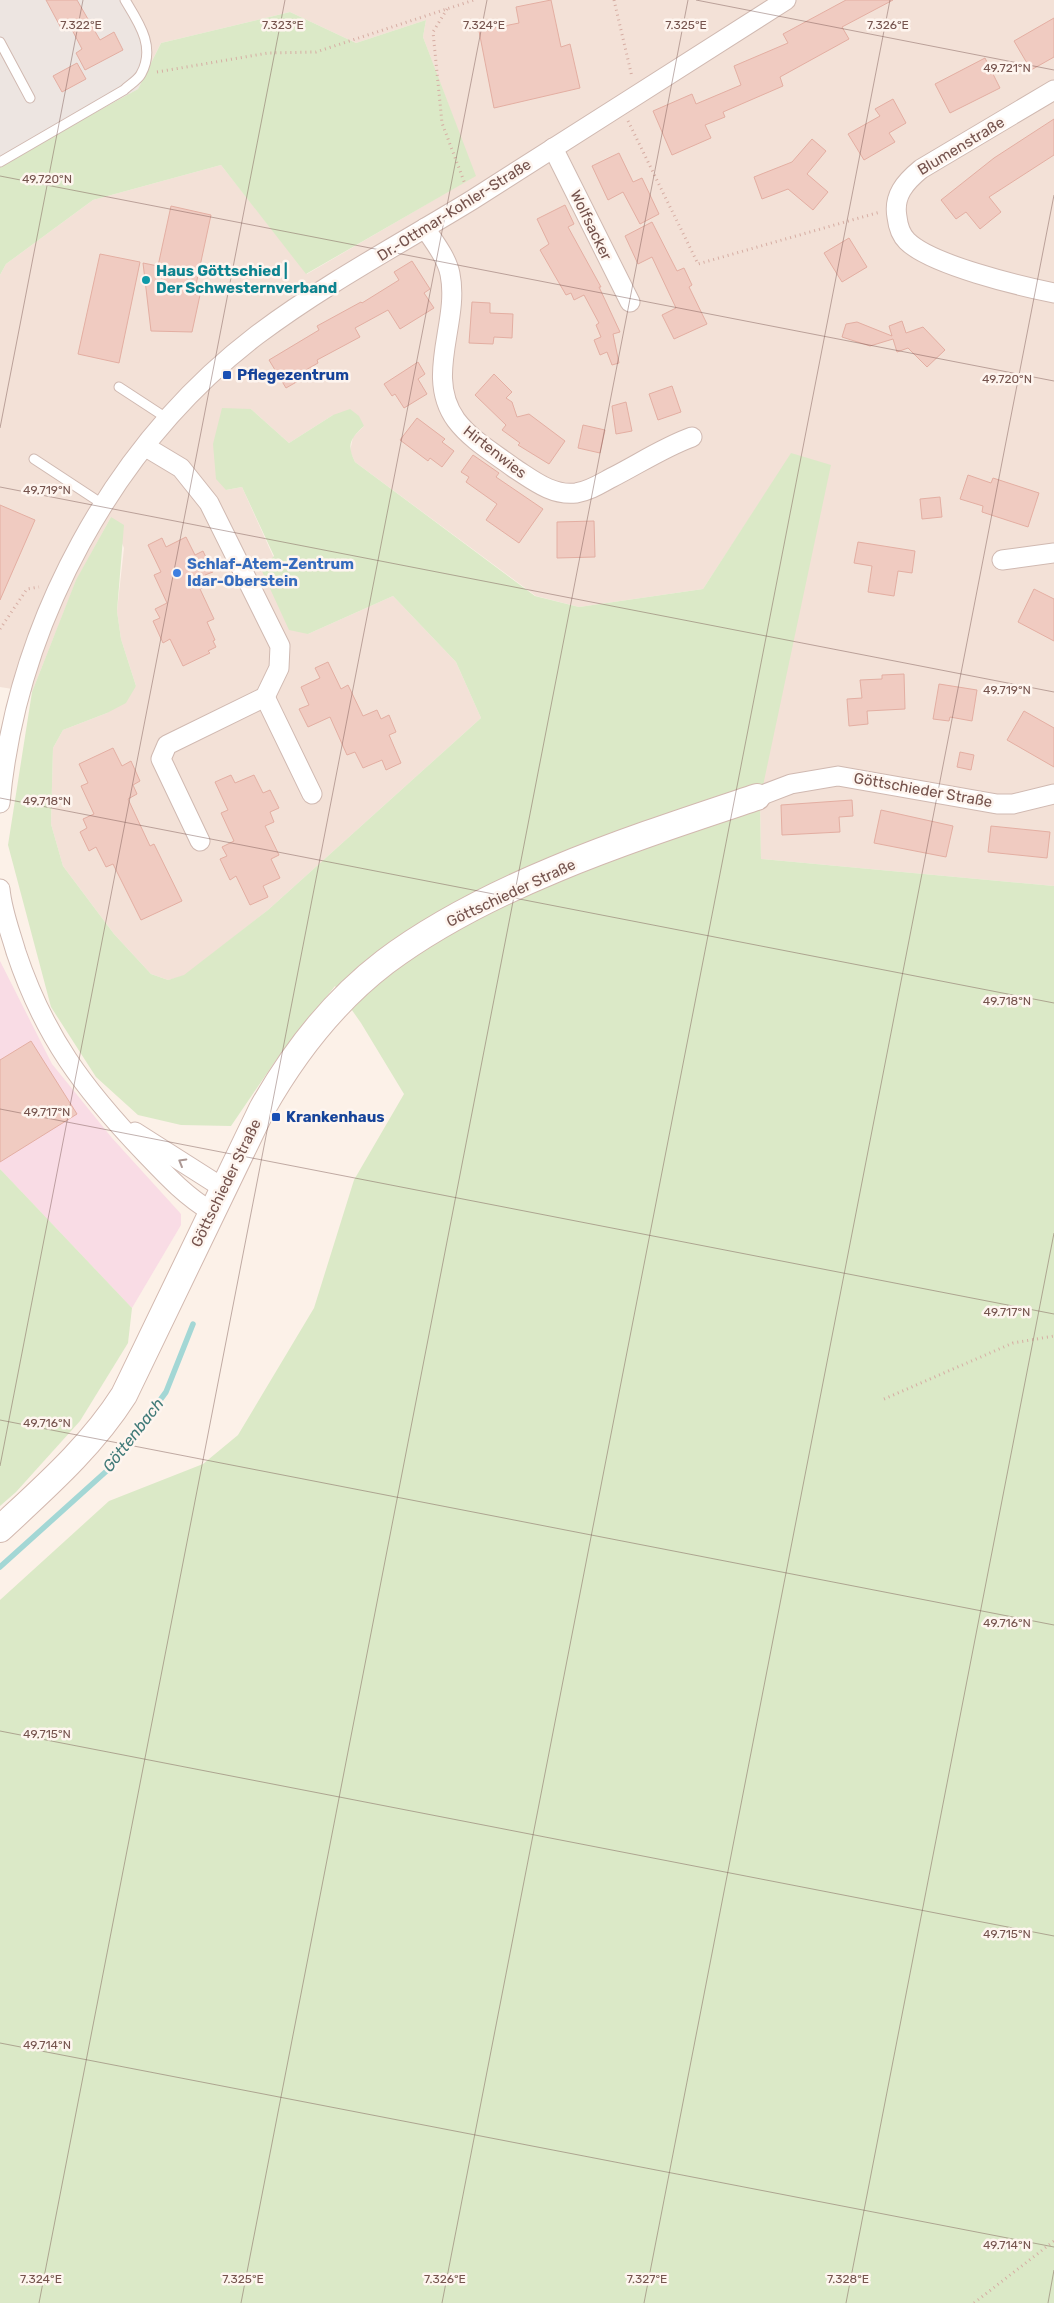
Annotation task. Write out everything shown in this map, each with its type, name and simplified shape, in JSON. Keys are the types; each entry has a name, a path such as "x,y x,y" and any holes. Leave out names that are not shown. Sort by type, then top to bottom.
{"street":[{"name":"Dr.-Ottmar-Kohler-Straße","path":"0,804 16,704 24,678 75,553 114,489 168,420 195,390 256,336 294,309 471,200 786,0"},
{"name":"Blumenstraße","path":"896,212 897,200 902,188 921,169 1054,90"},
{"name":"Wolfsacker","path":"553,148 630,302"},
{"path":"896,212 901,232 907,241 929,256 998,280 1054,293"},
{"name":"Hirtenwies","path":"425,228 444,258 450,274 452,290 444,348 444,390 448,406 455,419 483,446 550,490 570,493 589,490 692,437"},
{"path":"146,447 181,468 209,503 280,646 279,668 265,697 167,745 161,760 200,841"},
{"path":"1002,560 1054,553"},
{"path":"265,697 312,794"},
{"name":"Göttschieder Straße","path":"0,1529 78,1457 107,1421 124,1395 223,1188 280,1076 327,1018 359,985 385,963 453,918 497,896 649,834 791,784 838,776 997,804 1013,804 1054,794"},
{"path":"0,889 3,922 28,985 41,1016 74,1071 112,1119 185,1194 212,1212"},
{"path":"112,1119 223,1188"}],"lane":[{"path":"0,162 124,90 141,74 148,51 144,32 125,0"},
{"path":"0,42 30,98"},
{"path":"118,387 168,420"},
{"path":"34,459 104,505"}],"path":[{"path":"141,74 268,53 316,52 474,0"},
{"path":"614,0 633,80 639,93"},
{"path":"448,8 434,32 442,123 471,200"},
{"path":"621,104 698,264 874,212 896,212"},
{"path":"0,629 27,589 61,584"},
{"path":"884,1399 1013,1343 1054,1336"},
{"path":"974,2303 1054,2241"}],"shaded area":[{"path":"0,0 122,0 135,23 150,65 138,89 0,165"},
{"path":"122,0 1054,0 1054,886 761,859 760,800 792,453 703,589 579,607 536,596 355,462 350,451 353,437 364,426 333,415 289,443 251,409 226,490 242,487 308,634 393,596 456,662 481,718 268,910 184,976 168,980 151,974 114,934 63,866 51,824 53,748 63,730 107,713 136,686 121,639 117,611 124,548 111,517 76,581 32,692 0,687 0,275 6,264 93,200 221,165 307,274 475,176 423,37 426,20 356,43 290,12 161,43 150,65 135,23"},
{"path":"0,961 52,1064 112,1138 181,1214 181,1225 132,1308 0,1169"}],"green space":[{"path":"290,12 356,43 426,20 423,37 476,176 306,274 221,165 93,200 6,264 0,275 0,165 138,89 161,43"},
{"path":"222,408 251,409 289,443 333,415 350,409 359,416 364,426 353,438 350,446 355,462 535,596 579,607 703,589 791,453 831,465 760,800 761,859 1054,886 1054,2303 0,2303 0,1600 109,1501 203,1464 238,1435 314,1308 354,1180 404,1094 361,1023 335,986 276,1060 231,1126 181,1125 138,1115 96,1077 51,1007 8,845 32,692 76,580 111,517 124,525 117,611 121,639 136,686 126,703 107,713 63,730 53,748 51,824 63,866 114,934 151,974 168,980 184,975 268,910 481,718 456,662 393,596 308,634 289,630 261,569 274,556 242,487 226,490 216,479 213,444"},
{"path":"0,1169 132,1308 128,1343 80,1421 16,1492 0,1506"}],"building":[{"path":"46,0 77,0 100,40 114,32 123,50 85,70 76,53 82,49 69,24 61,28"},
{"path":"551,0 561,47 570,44 580,88 494,108 479,31 519,23 516,7"},
{"path":"846,0 893,0 842,27 849,39 780,77 783,86 723,112 725,117 705,125 711,138 672,155 653,111 692,94 696,104 741,85 734,66 788,43 783,34"},
{"path":"1054,18 1054,57 1031,70 1014,41"},
{"path":"985,58 1000,88 950,113 935,84"},
{"path":"77,63 86,79 62,92 53,76"},
{"path":"893,99 906,123 889,133 895,142 864,160 848,134 880,116 875,109"},
{"path":"1054,119 1054,155 989,197 1001,212 980,229 966,212 956,219 941,200 994,158"},
{"path":"812,139 826,151 807,174 828,192 813,210 788,189 762,199 754,177 792,162"},
{"path":"619,153 633,182 642,178 659,214 640,224 623,192 608,200 592,166"},
{"path":"565,205 574,224 568,227 601,287 599,287 620,332 613,334 619,363 612,365 607,352 600,355 594,340 601,337 596,325 599,323 584,295 574,300 571,293 566,295 540,250 549,244 537,219"},
{"path":"171,206 211,215 194,294 200,295 192,332 151,331 143,263 158,266"},
{"path":"652,222 677,271 684,268 692,285 689,287 707,324 674,339 662,315 676,308 652,257 638,264 625,236"},
{"path":"849,238 867,267 842,282 824,253"},
{"path":"100,254 140,262 119,363 78,354"},
{"path":"412,261 430,289 424,293 434,308 400,329 388,310 355,328 360,337 317,360 318,363 304,371 307,376 286,388 269,360 319,330 317,326 362,303 399,280 394,272"},
{"path":"472,302 490,303 490,313 513,314 512,338 494,337 493,344 469,343"},
{"path":"902,321 906,333 923,327 945,350 927,367 908,348 897,352 893,339 870,346 842,337 846,324 857,322 892,336 889,326"},
{"path":"418,362 425,374 418,379 427,394 404,408 395,394 392,396 384,384"},
{"path":"494,374 512,392 506,398 512,402 517,417 529,414 565,441 549,464 518,445 520,443 502,430 506,425 475,395"},
{"path":"672,386 681,412 658,420 649,394"},
{"path":"626,402 632,431 616,434 612,406"},
{"path":"417,418 445,439 442,442 454,451 442,467 430,458 428,461 400,440"},
{"path":"583,425 605,430 600,453 578,448"},
{"path":"473,455 499,473 496,477 543,509 519,543 486,520 497,504 466,482 469,477 461,472"},
{"path":"968,475 991,483 993,478 1039,493 1028,527 982,512 983,506 960,499"},
{"path":"940,497 942,517 922,519 920,499"},
{"path":"0,505 35,520 0,600"},
{"path":"594,521 595,557 557,558 557,522"},
{"path":"186,537 195,555 203,551 213,572 205,575 209,584 200,589 214,619 207,622 216,647 208,651 210,653 183,666 170,639 163,643 153,621 160,618 155,609 167,603 154,575 161,572 148,545 162,538 166,547"},
{"path":"858,542 915,551 912,573 898,571 894,596 868,592 872,566 854,563"},
{"path":"1034,589 1054,599 1054,641 1018,622"},
{"path":"328,662 341,689 348,685 363,716 377,710 381,719 389,715 396,732 389,735 401,763 386,770 382,760 363,768 355,752 347,755 330,717 308,727 299,709 309,705 301,687 320,678 315,668"},
{"path":"904,674 905,709 867,711 868,724 849,726 847,699 862,698 860,680 882,679 882,675"},
{"path":"939,684 977,690 972,721 950,717 949,721 933,719"},
{"path":"1024,711 1054,728 1054,767 1007,740"},
{"path":"113,748 122,766 131,761 140,781 133,785 137,794 128,799 150,846 154,844 182,901 141,920 113,864 106,867 96,847 89,851 80,832 87,828 83,819 94,814 81,786 88,783 79,764"},
{"path":"960,752 974,755 971,770 957,767"},
{"path":"231,775 235,783 254,775 263,793 270,790 279,808 270,812 274,822 265,826 279,855 271,859 280,878 263,886 268,897 250,905 236,876 230,880 220,859 227,856 222,847 234,841 221,813 228,810 215,782"},
{"path":"852,800 853,816 839,817 840,832 782,835 781,805"},
{"path":"881,810 953,826 946,857 874,843"},
{"path":"991,826 1050,832 1047,858 988,852"},
{"path":"31,1041 77,1114 0,1162 0,1060"}],"waterway":[{"name":"Göttenbach","path":"0,1567 111,1467 166,1392 193,1324"}],"place":[{"name":"Haus Göttschied | Der Schwesternverband","path":"146,280"},
{"name":"Pflegezentrum","path":"227,375"},
{"name":"Schlaf-Atem-Zentrum Idar-Oberstein","path":"177,573"},
{"name":"Krankenhaus","path":"276,1117"}]}
